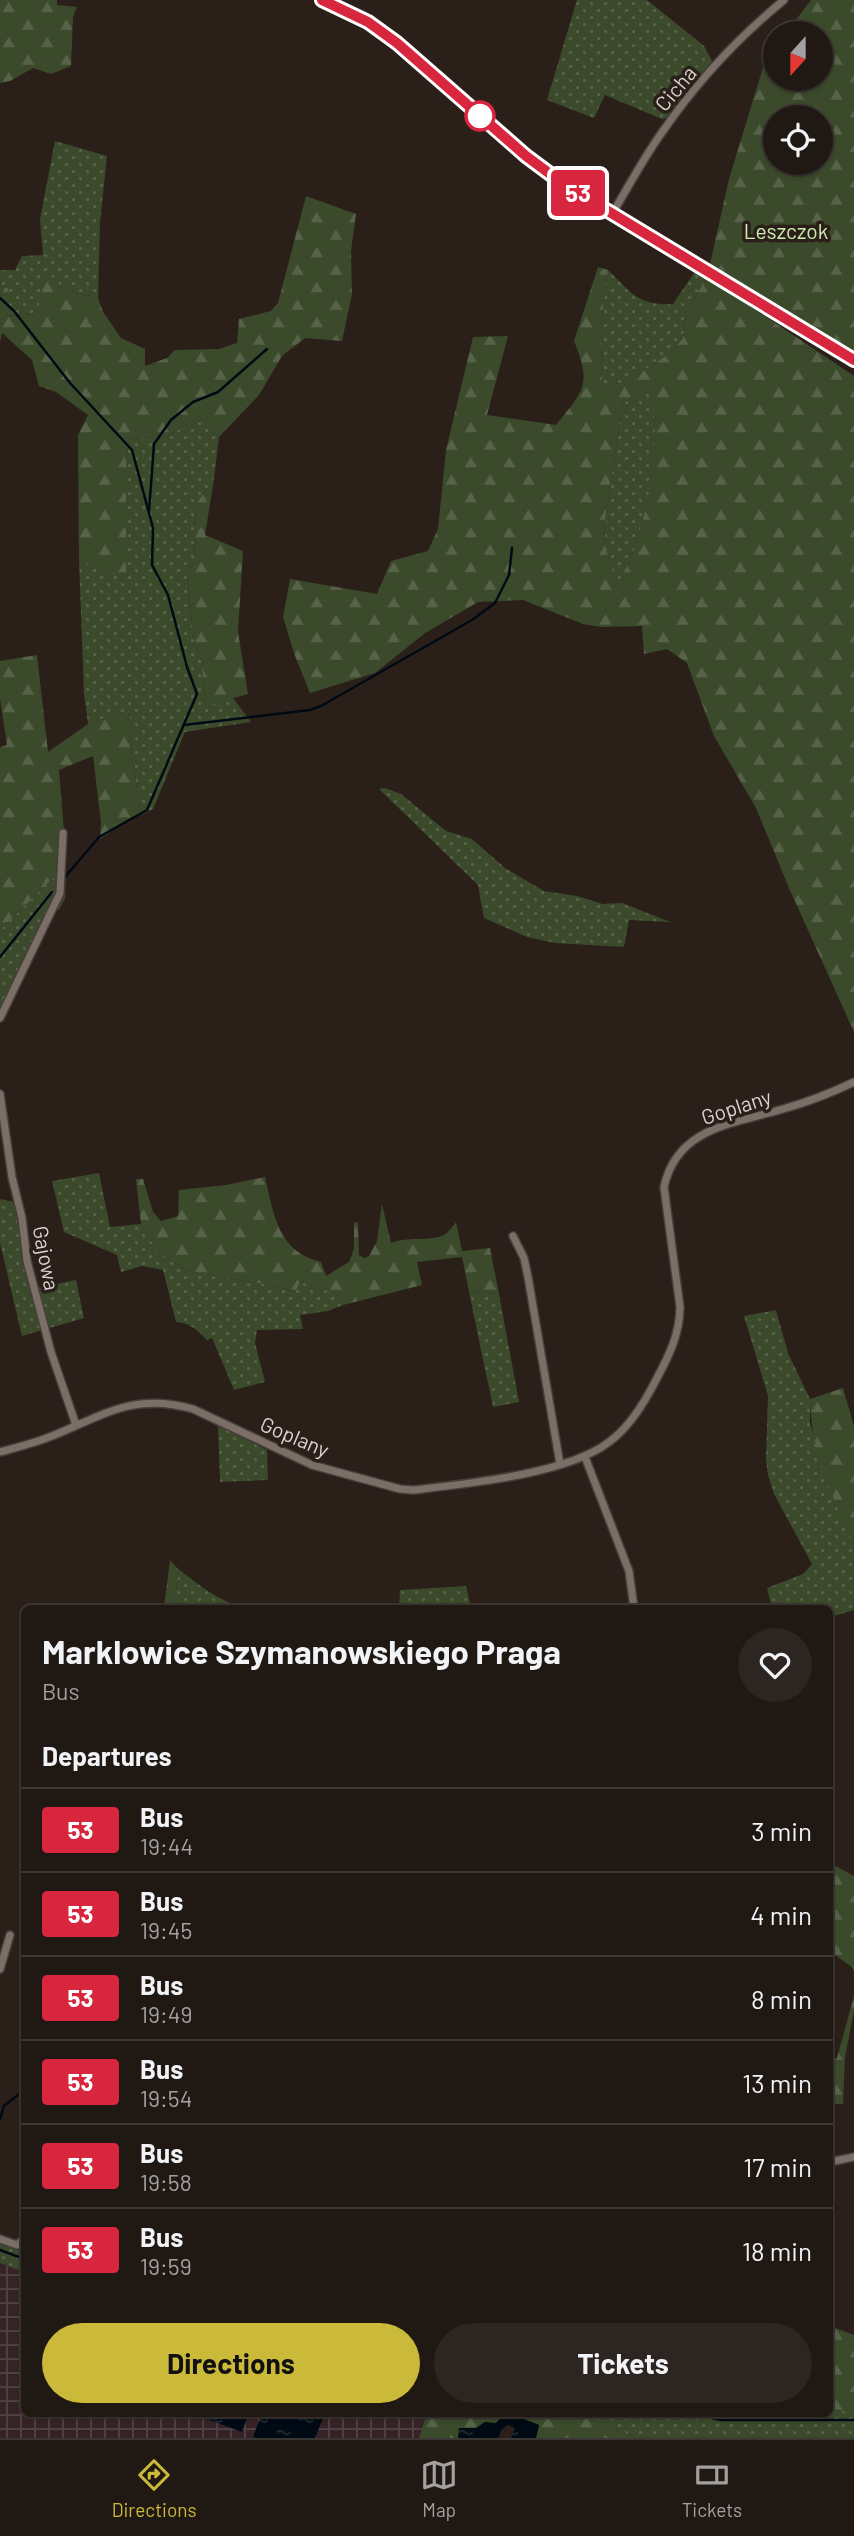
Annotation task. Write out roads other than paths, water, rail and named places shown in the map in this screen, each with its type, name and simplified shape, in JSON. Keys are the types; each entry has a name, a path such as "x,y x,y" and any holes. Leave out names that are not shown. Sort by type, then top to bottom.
{"street":[{"path":"322,0 368,22 389,36 526,156 565,185 854,360"},
{"name":"Cicha","path":"612,214 662,132 679,110 721,61 784,0"},
{"path":"0,1018 60,893 63,833"},
{"name":"Goplany","path":"0,1451 26,1446 108,1411 134,1405 172,1404 213,1418 312,1465 400,1489 413,1490 489,1480 585,1457 610,1442 642,1404 676,1336 680,1307 664,1187 675,1158 692,1141 719,1126 802,1104 854,1082"},
{"name":"Gajowa","path":"0,1094 27,1261 55,1363 76,1425"},
{"path":"513,1236 524,1258 528,1277 560,1464"},
{"path":"585,1457 629,1571 634,1605"},
{"path":"0,1969 10,1935"},
{"path":"833,2161 854,2157"},
{"path":"0,2239 21,2246"}],"water":[{"path":"201,2417 248,2417 242,2432"},
{"path":"260,2417 323,2417 315,2438 253,2437"},
{"path":"501,2417 519,2417 539,2425 536,2438 511,2438 515,2428 508,2425 502,2429 498,2438 458,2438 459,2428 476,2428 485,2422 496,2423"}],"waterway":[{"path":"0,298 14,311 70,383 132,450 153,528 152,565 168,595 197,694 147,810 99,837 65,877"},
{"path":"149,511 154,444 171,420 193,402 218,392 267,349"},
{"path":"184,725 310,710 321,706 472,620 495,603 509,575 512,548"},
{"path":"0,957 52,892"},
{"path":"0,2119 4,2106 21,2092"},
{"path":"0,2250 21,2258"},
{"path":"707,2417 721,2420 854,2420"}],"park label":[{"name":"Leszczok","path":"786,230"}]}
